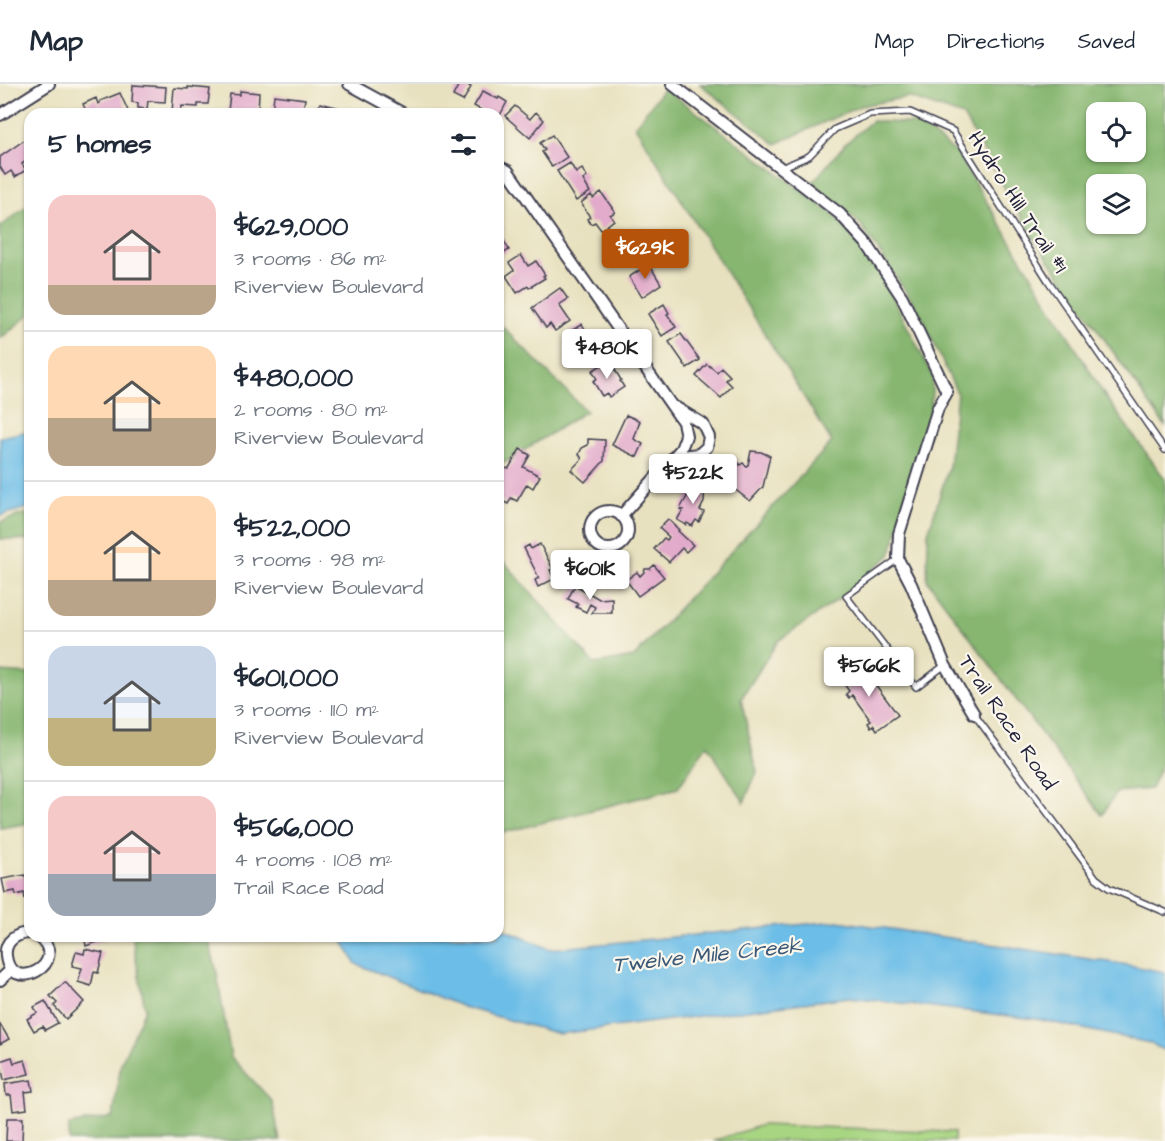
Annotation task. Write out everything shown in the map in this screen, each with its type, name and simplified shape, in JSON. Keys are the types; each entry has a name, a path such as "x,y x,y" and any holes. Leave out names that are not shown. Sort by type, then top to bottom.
{"street":[{"path":"0,115 49,84"},
{"path":"349,84 393,108"},
{"path":"672,84 840,214 867,244 902,297 947,392 938,408 899,534 898,559"},
{"path":"504,169 508,171 683,422 685,432 683,447 621,516"},
{"path":"668,402 703,424 709,437 706,447 699,454 674,457"},
{"name":"Trail Race Road","path":"898,559 945,665 974,714"},
{"path":"24,934 12,939 6,951 8,964 17,973 30,975 42,969 48,957 43,942"},
{"path":"0,980 12,969"}],"lane":[{"name":"Hydro Hill Trail #1","path":"782,168 809,156 835,129 870,114 910,112 953,130 1049,282 1165,450"},
{"path":"898,559 846,596 916,687 945,665"},
{"name":"Trail Race Road","path":"974,714 1096,878 1109,888 1165,912"}],"green space":[{"path":"700,84 1165,84 1165,426 1035,240 963,116 908,97 860,106 776,144"},
{"path":"664,88 834,215 876,264 933,377 929,434 890,555 839,599 778,641 741,699 757,772 744,802 707,745 678,788 504,832 504,562 594,664 634,657 832,442 635,126"},
{"path":"872,121 918,124 957,153 1105,396 1165,479 1165,756 1151,789 1117,792 1102,815 927,580 928,533 949,466 957,393 919,311 861,225 812,183 846,143"},
{"path":"24,209 24,319 0,339 0,227"},
{"path":"504,328 586,411 504,463"},
{"path":"24,514 24,540 0,539 0,522"},
{"path":"0,672 24,674 24,824 0,828"},
{"path":"133,942 209,942 216,968 231,1057 272,1101 280,1141 69,1141 69,1125 113,1117 121,1063 145,1009"},
{"path":"762,1125 954,1132 954,1141 713,1141"}],"water":[{"path":"24,432 24,509 0,516 0,437"},
{"name":"Twelve Mile Creek","path":"838,921 1122,964 1165,972 1165,1051 1150,1043 1036,1019 850,997 559,1034 463,1007 356,964 343,942 504,942 504,930 550,949"}],"building":[{"path":"459,84 470,84 471,87 463,101 453,96"},
{"path":"133,85 166,87 165,102 148,101 147,108 138,108 138,103 132,102"},
{"path":"188,87 210,89 208,104 198,104 198,107 172,108 174,88 188,89"},
{"path":"240,91 259,93 258,108 228,108 230,94 240,95"},
{"path":"483,91 507,102 504,108 474,106"},
{"path":"120,93 127,108 85,108 83,104 96,98 98,104"},
{"path":"274,95 305,99 304,108 273,108"},
{"path":"320,103 341,108 319,108"},
{"path":"515,106 530,119 536,112 544,120 530,138 505,116"},
{"path":"552,135 567,157 552,167 542,152 545,150 540,143"},
{"path":"24,140 24,162 22,164 24,171 15,177 11,171 5,175 0,167 0,157"},
{"path":"570,163 576,173 582,169 587,177 583,180 590,192 576,201 557,171"},
{"path":"601,192 615,212 610,215 614,220 601,230 595,222 591,224 587,219 590,217 581,203 591,195 593,198"},
{"path":"621,229 625,236 630,234 635,241 630,245 635,254 620,263 607,239"},
{"path":"504,241 509,250 504,253"},
{"path":"521,255 528,266 536,261 545,278 517,293 506,276 514,270 509,263"},
{"path":"649,264 661,284 642,297 629,277"},
{"path":"560,288 568,299 559,305 570,321 555,331 550,324 546,328 532,308"},
{"path":"664,304 669,313 667,314 676,327 662,336 648,314"},
{"path":"582,324 590,338 593,336 599,347 582,357 568,333"},
{"path":"681,334 700,360 687,368 669,342"},
{"path":"609,360 624,387 609,397 607,393 602,396 593,381 597,379 592,371"},
{"path":"707,364 717,372 721,367 730,376 726,380 732,386 721,398 696,376"},
{"path":"626,415 640,421 634,439 643,444 637,457 612,445"},
{"path":"588,439 605,440 604,461 585,482 571,470 582,459 579,454 582,448 588,445"},
{"path":"520,449 530,455 523,467 540,476 533,488 527,484 517,501 511,498 508,504 504,502 504,469 509,468"},
{"path":"751,451 770,456 763,487 750,501 733,488 721,470 734,458 740,465 743,463 748,465"},
{"path":"692,483 705,484 704,502 700,510 704,512 699,522 696,520 692,526 677,520 689,493 692,494"},
{"path":"668,519 693,545 686,552 682,548 669,562 654,549 664,538 667,540 669,537 659,528"},
{"path":"540,544 553,569 550,570 554,579 538,587 535,580 539,578 524,548 529,545 531,549"},
{"path":"654,565 664,577 638,596 626,580 637,572 640,576 645,569 650,569"},
{"path":"575,585 599,599 612,598 612,613 592,613 595,607 590,604 586,612 576,607 578,604 568,599"},
{"path":"861,665 898,715 877,730 874,725 871,728 868,723 871,721 852,695 849,698 846,694 849,691 841,680"},
{"path":"24,875 24,893 16,895 15,891 5,893 2,879"},
{"path":"85,942 97,942 86,946"},
{"path":"85,949 103,953 98,973 94,972 91,986 78,982 82,968 72,966 76,952 84,954"},
{"path":"65,982 84,1002 66,1019 54,1006 57,1003 50,996"},
{"path":"45,1001 58,1023 45,1030 43,1026 34,1031 27,1019 37,1013 34,1007"},
{"path":"0,1024 9,1039 0,1044"},
{"path":"12,1057 14,1063 25,1060 29,1074 4,1080 0,1061"},
{"path":"31,1080 33,1091 25,1092 27,1109 13,1111 11,1095 6,1095 5,1084"},
{"path":"7,1118 23,1118 22,1141 6,1141"}]}
